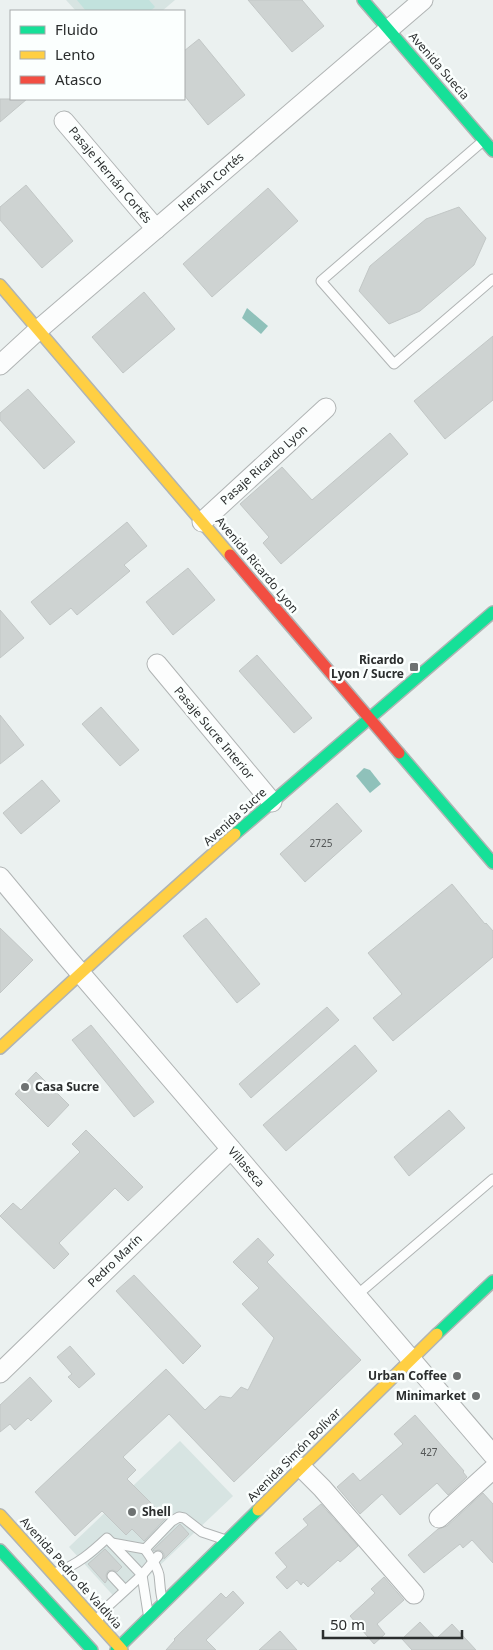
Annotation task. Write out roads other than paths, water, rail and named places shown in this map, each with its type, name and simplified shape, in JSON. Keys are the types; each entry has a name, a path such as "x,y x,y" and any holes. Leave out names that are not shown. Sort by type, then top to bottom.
{"street":[{"name":"Avenida Suecia","path":"363,0 493,151"},
{"name":"Hernán Cortés","path":"0,365 38,330 423,0"},
{"name":"Pasaje Hernán Cortés","path":"64,121 156,229"},
{"name":"Avenida Ricardo Lyon","path":"0,286 493,863"},
{"name":"Pasaje Ricardo Lyon","path":"202,522 326,408"},
{"name":"Avenida Sucre","path":"0,1048 80,973 272,802 493,612"},
{"name":"Pasaje Sucre Interior","path":"157,664 272,802"},
{"name":"Villaseca","path":"0,877 230,1149 493,1455"},
{"name":"Pedro Marín","path":"0,1373 230,1149"},
{"name":"Avenida Simón Bolívar","path":"119,1649 301,1467 493,1281"},
{"path":"301,1467 322,1488 414,1594"},
{"path":"439,1518 493,1469"},
{"name":"Avenida Pedro de Valdivia","path":"0,1515 97,1621 119,1649"},
{"path":"0,1550 92,1650"}],"lane":[{"path":"484,140 321,281 394,364 493,278"},
{"path":"357,1295 493,1179"},
{"path":"145,1549 172,1521 179,1517 184,1518 202,1532 228,1540"},
{"path":"53,1573 69,1568 92,1556 107,1538 142,1575 149,1618"},
{"path":"112,1543 145,1549 156,1559 163,1605"},
{"path":"97,1621 106,1608 142,1575 156,1559"},
{"path":"112,1576 125,1590"}],"place":[{"name":"Ricardo Lyon / Sucre","path":"414,667"},
{"name":"Casa Sucre","path":"25,1087"},
{"name":"Urban Coffee","path":"457,1376"},
{"name":"Minimarket","path":"476,1396"},
{"name":"Shell","path":"132,1512"}]}
